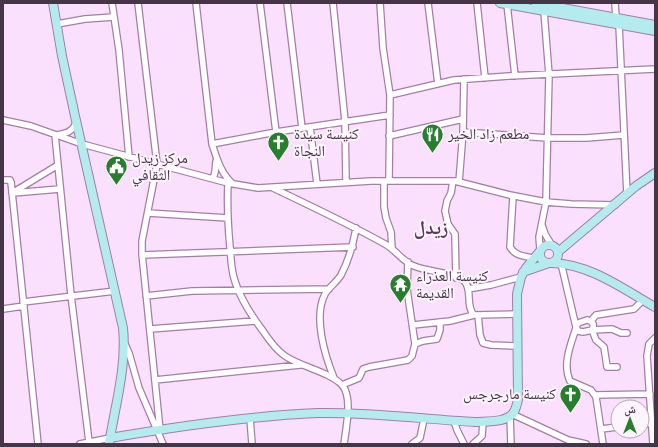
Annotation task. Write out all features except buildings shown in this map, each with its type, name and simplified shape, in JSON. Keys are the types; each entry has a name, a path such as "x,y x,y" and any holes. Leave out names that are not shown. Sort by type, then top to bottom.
{"street":[{"path":"53,3 76,123 123,328 124,342 122,370 109,441"},
{"path":"112,3 119,50 129,157"},
{"path":"138,3 157,164 142,241 142,256 155,380 158,430"},
{"path":"196,3 212,144 216,157 224,173 234,184"},
{"path":"260,3 276,132"},
{"path":"287,3 302,128"},
{"path":"333,3 345,121 346,182"},
{"path":"380,3 383,48 390,95 387,181 384,207 392,248"},
{"path":"428,3 438,84"},
{"path":"477,3 485,78"},
{"path":"536,3 556,5 655,31"},
{"path":"615,3 618,21 627,194"},
{"path":"515,76 504,4 544,11 655,25"},
{"path":"544,11 549,74 548,138 546,202 539,241 539,255 545,262 551,263"},
{"path":"57,24 85,19 114,17"},
{"path":"390,95 464,79 655,69"},
{"path":"456,278 455,234 448,224 445,210 447,200 456,182 463,132 464,79"},
{"path":"212,144 276,132 390,115"},
{"path":"389,136 463,119"},
{"path":"3,120 31,126 82,144 129,157 228,183 258,188 346,182 456,182 513,196 546,202 571,204 615,204"},
{"path":"55,135 69,132 73,129 76,123"},
{"path":"310,127 317,184"},
{"path":"463,132 548,138 586,138 624,135"},
{"path":"55,135 70,295 89,442"},
{"path":"213,179 216,157"},
{"path":"12,193 58,164"},
{"path":"561,259 570,243 636,186 655,173"},
{"path":"3,180 10,180 12,193 38,444"},
{"path":"228,183 228,218 234,279 255,321 283,355 300,365 334,378 342,385 346,391 348,400 348,414 344,444"},
{"path":"271,188 356,228 392,248 413,266 465,282 468,289 470,309 476,315 480,335 484,343 490,345 517,346"},
{"path":"12,193 60,189"},
{"path":"513,196 510,247 516,254 533,258"},
{"path":"148,213 228,218"},
{"path":"542,223 545,234 552,245 556,248 561,259 578,331 612,329 621,333 627,333"},
{"path":"334,378 324,348 321,328 322,302 329,289 340,276 348,259 353,247 356,228"},
{"path":"511,444 511,415 518,400 517,294 522,275 533,258 545,245 570,243"},
{"path":"142,256 353,247"},
{"path":"468,289 491,285 522,275 561,259 605,278 655,307"},
{"path":"342,385 359,378 363,370 369,367 408,360 412,356 415,344 407,289 408,262"},
{"path":"146,296 192,291 329,289"},
{"path":"3,309 70,295 115,291"},
{"path":"603,444 598,403 595,395 591,390 570,381 568,377 569,348 578,323 591,321 596,315 634,309 643,300"},
{"path":"413,325 450,321 476,315 517,314"},
{"path":"150,329 255,321"},
{"path":"591,321 594,326 592,330 596,340 604,347 608,367 617,367"},
{"path":"415,344 422,341 437,339 440,330 440,322"},
{"path":"653,444 654,423 650,394 648,348 651,341 655,338"},
{"path":"124,342 129,352 139,388 163,444"},
{"path":"155,380 300,365"},
{"path":"595,395 650,394"},
{"path":"80,444 109,441 158,430 250,418 318,413 483,422 494,421 511,415 568,440 586,444"},
{"path":"250,418 252,444"},
{"path":"412,444 420,438 424,419"},
{"path":"454,421 464,444"},
{"path":"473,444 482,436 483,422"},
{"path":"601,429 610,428"}],"place":[{"name":"مطعم زاد الخير","path":"432,154"},
{"name":"كنيسة سيدة النجاة","path":"278,162"},
{"name":"مركز زيدل الثقافي","path":"117,186"},
{"name":"كنيسة العذراء القديمة","path":"400,304"},
{"name":"كنيسة مارجرجس","path":"571,414"}],"district":[{"name":"زيدل","path":"431,228"}]}
